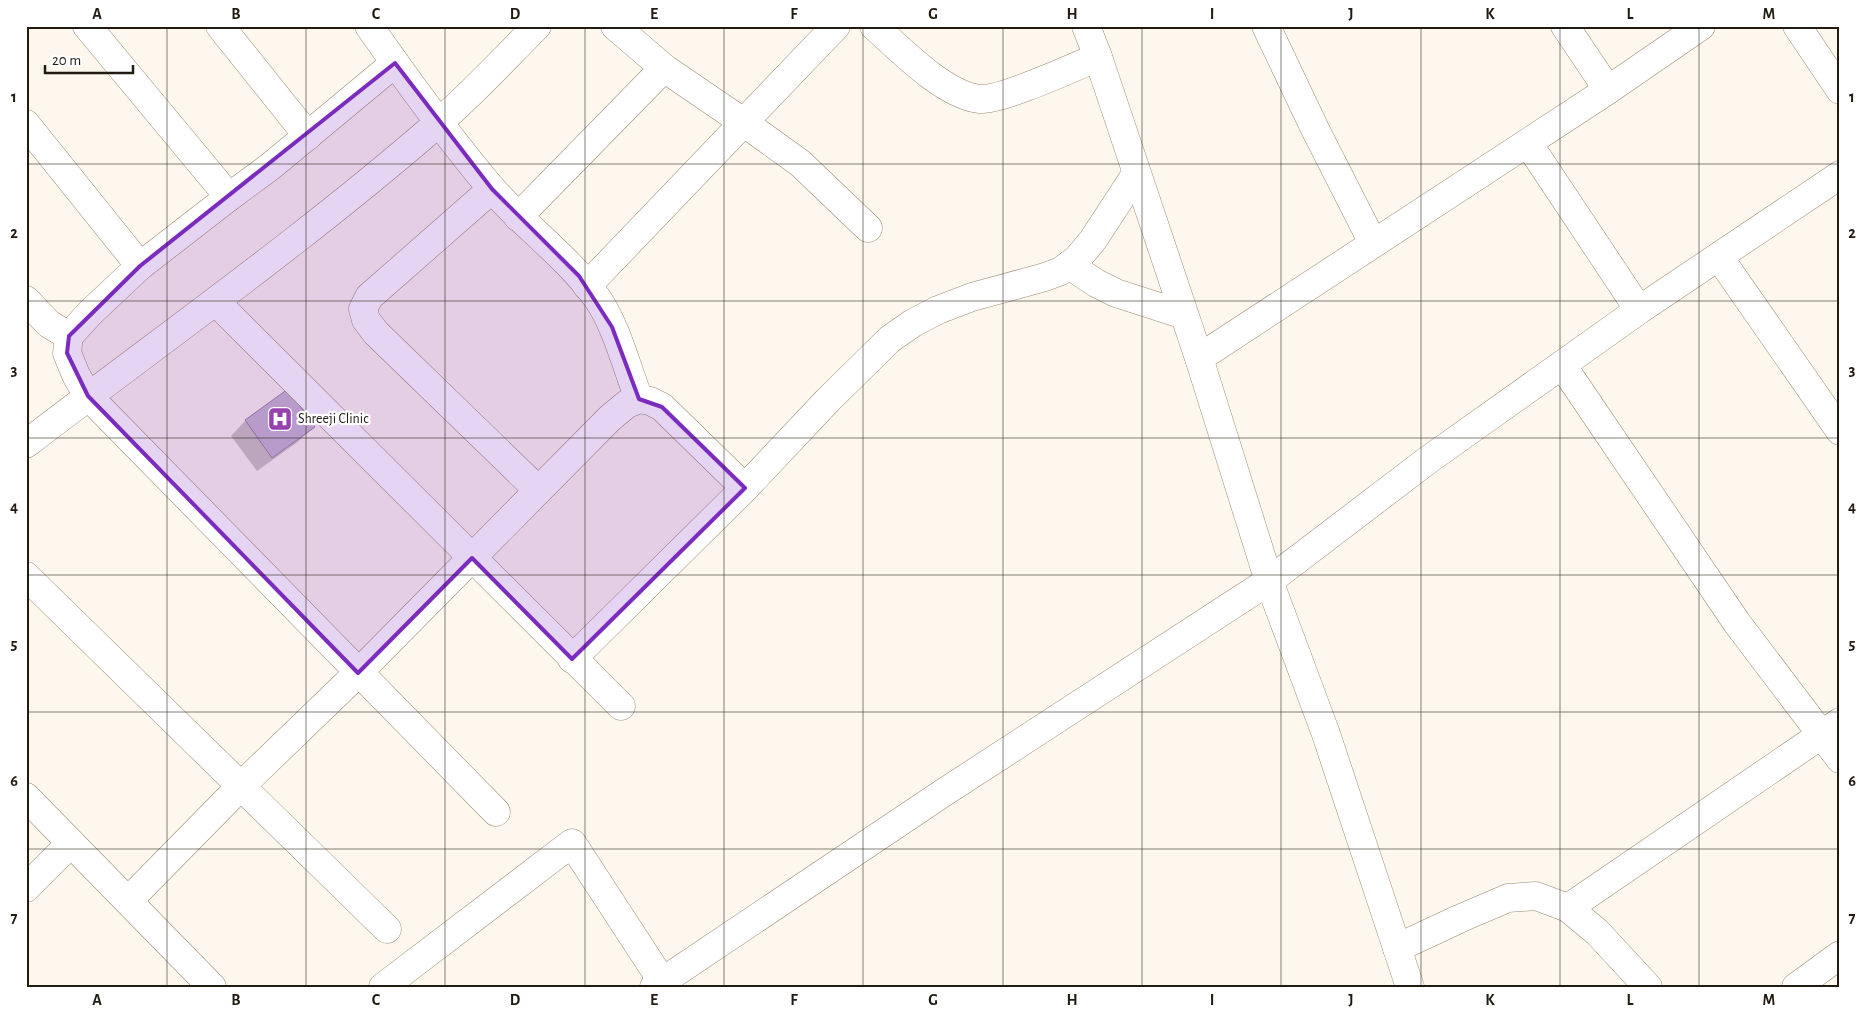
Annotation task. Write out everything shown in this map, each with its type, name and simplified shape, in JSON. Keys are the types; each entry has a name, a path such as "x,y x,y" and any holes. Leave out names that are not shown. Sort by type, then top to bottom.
{"street":[{"path":"87,26 229,197"},
{"path":"220,26 308,136"},
{"path":"369,26 439,122 492,189 579,276 598,300 612,327 639,399"},
{"path":"26,444 216,302 356,193 439,122 537,26"},
{"path":"615,26 664,68 800,163 868,228"},
{"path":"587,286 836,26"},
{"path":"874,26 942,84 962,95 981,99 1001,96 1098,57"},
{"path":"1086,26 1199,358 1269,580 1326,734 1410,987"},
{"path":"1266,26 1315,129 1374,243"},
{"path":"1565,26 1608,90"},
{"path":"1199,358 1608,90 1702,26"},
{"path":"1797,26 1840,90"},
{"path":"395,63 308,136 140,266 90,313 70,336 67,353 76,375 88,396 496,812"},
{"path":"518,217 664,68"},
{"path":"26,124 140,266"},
{"path":"1528,142 1639,310"},
{"path":"572,658 745,488 890,339 913,323 938,310 972,297 1061,271 1077,259 1093,240 1136,174"},
{"path":"383,987 572,843 658,984 943,792 1269,580 1428,460 1639,310 1840,175"},
{"path":"492,189 369,297 363,310 366,320 376,333 538,490"},
{"path":"1719,257 1840,431"},
{"path":"1069,265 1096,283 1116,293 1184,315"},
{"path":"26,300 49,324 70,336"},
{"path":"216,302 621,706"},
{"path":"1562,365 1737,623 1831,729 1840,759"},
{"path":"128,901 241,786 358,673 610,418 627,404 639,399 650,401 662,407 745,488"},
{"path":"26,576 387,929"},
{"path":"1568,908 1831,729"},
{"path":"26,797 212,987"},
{"path":"26,888 72,843"},
{"path":"1397,948 1459,918 1508,898 1536,896 1568,908 1597,932 1648,987"},
{"path":"1796,987 1840,955"}],"highlighted area":[{"path":"395,63 492,189 579,276 612,327 639,399 662,407 745,488 572,659 472,558 358,673 88,396 67,353 69,336 140,266"}],"building":[{"path":"288,389 315,427 272,458 245,420"}],"place":[{"name":"Shreeji Clinic","path":"280,419"}]}
